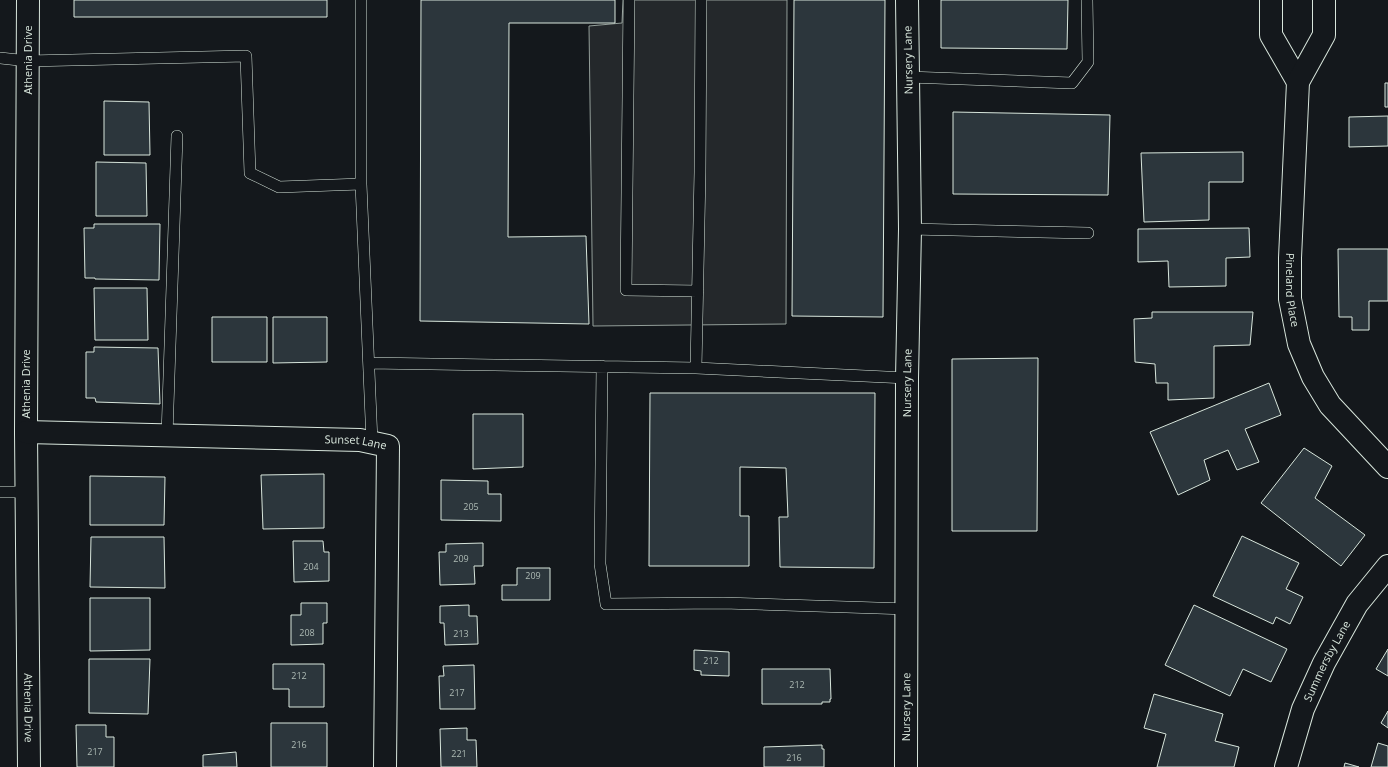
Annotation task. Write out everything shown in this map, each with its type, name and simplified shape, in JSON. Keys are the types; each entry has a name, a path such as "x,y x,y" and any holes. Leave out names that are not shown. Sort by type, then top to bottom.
{"street":[{"name":"Athenia Drive","path":"28,0 26,492 29,767"},
{"name":"Nursery Lane","path":"906,767 908,609 907,378 910,229 907,0"},
{"path":"1271,0 1271,35 1298,82"},
{"name":"Pineland Place","path":"1324,0 1324,35 1298,82 1290,265 1290,299 1299,344 1312,377 1330,405 1388,467"},
{"name":"Sunset Lane","path":"26,432 360,440 388,446 385,767"},
{"name":"Summersby Lane","path":"1286,767 1303,709 1324,663 1357,604 1388,566"}],"lane":[{"path":"361,0 361,184 372,442"},
{"path":"629,0 626,290 698,291"},
{"path":"696,368 701,0"},
{"path":"908,77 1072,83 1088,62 1087,0"},
{"path":"0,58 28,61 246,56 250,173 279,187 361,184"},
{"path":"167,436 177,136"},
{"path":"910,229 1088,233"},
{"path":"369,363 696,368 907,378"},
{"path":"602,366 600,564 606,604 723,603 908,609"},
{"path":"0,492 26,492"}],"shaded area":[{"path":"623,0 787,0 786,324 593,326 589,26 622,23"}],"building":[{"path":"74,0 327,0 327,17 74,17"},
{"path":"421,0 615,0 615,23 509,23 508,237 586,236 589,324 420,321"},
{"path":"794,0 885,0 883,317 792,316"},
{"path":"941,0 1068,0 1067,49 941,48"},
{"path":"1385,83 1388,83 1388,107 1385,107"},
{"path":"104,101 149,102 150,155 104,155"},
{"path":"953,112 1110,115 1108,195 953,194"},
{"path":"1388,116 1388,146 1349,147 1349,117"},
{"path":"1243,152 1243,182 1209,182 1209,220 1144,222 1141,153"},
{"path":"96,162 146,163 147,216 96,216"},
{"path":"94,224 160,224 159,280 85,278 84,228 94,228"},
{"path":"1249,228 1250,257 1226,258 1226,286 1169,287 1168,261 1138,262 1138,229"},
{"path":"1338,249 1388,249 1388,301 1369,301 1369,330 1352,330 1352,317 1339,317"},
{"path":"94,288 147,288 148,340 95,340"},
{"path":"1152,312 1253,312 1250,345 1214,346 1214,398 1168,400 1168,383 1156,383 1155,364 1135,362 1134,319 1152,318"},
{"path":"212,317 267,317 267,362 212,362"},
{"path":"273,317 327,317 327,362 273,363"},
{"path":"94,347 158,348 160,404 96,402 95,398 86,398 86,352 94,352"},
{"path":"1038,358 1037,531 952,531 952,359"},
{"path":"1269,383 1281,415 1245,429 1259,462 1237,470 1228,450 1204,460 1210,480 1178,495 1150,432"},
{"path":"650,393 875,393 874,568 780,567 779,517 788,517 786,468 740,467 740,516 749,516 749,566 649,566"},
{"path":"473,414 523,414 523,467 473,469"},
{"path":"1304,448 1332,466 1315,498 1365,535 1341,566 1261,503"},
{"path":"324,474 324,528 263,529 261,475"},
{"path":"90,476 165,477 164,525 90,525"},
{"path":"441,480 488,481 488,494 501,494 501,521 441,520"},
{"path":"1242,536 1299,563 1286,589 1303,597 1290,624 1276,617 1273,624 1213,596"},
{"path":"91,537 164,537 165,588 90,587"},
{"path":"293,541 323,541 324,552 329,552 329,581 294,582"},
{"path":"483,543 483,566 474,566 475,584 440,585 439,552 446,552 446,544"},
{"path":"517,568 550,568 550,600 502,600 502,585 517,585"},
{"path":"90,598 150,598 150,650 90,651"},
{"path":"301,603 327,603 327,623 323,623 323,644 291,645 291,615 301,615"},
{"path":"469,605 469,616 477,616 478,644 445,645 444,623 440,623 440,606"},
{"path":"1194,605 1287,649 1271,682 1243,669 1230,696 1165,665"},
{"path":"1388,649 1388,676 1376,669"},
{"path":"694,650 729,652 729,676 701,675 701,671 694,670"},
{"path":"89,659 150,659 148,714 89,713"},
{"path":"273,664 324,664 324,707 289,707 289,689 273,689"},
{"path":"474,665 475,709 440,709 439,676 444,676 443,666"},
{"path":"762,669 830,669 830,702 822,702 822,704 762,704"},
{"path":"1154,694 1223,714 1215,741 1239,747 1234,767 1157,767 1166,734 1144,728"},
{"path":"1388,711 1388,728 1381,723"},
{"path":"271,723 327,723 327,767 271,767"},
{"path":"76,725 106,725 106,737 114,737 114,767 77,767"},
{"path":"467,728 467,740 476,740 477,767 441,767 440,729"},
{"path":"1378,743 1388,746 1388,767 1371,767"},
{"path":"822,745 822,749 824,749 824,767 764,767 764,747"},
{"path":"236,752 237,767 203,767 203,755"},
{"path":"1345,763 1359,767 1344,767"}]}
